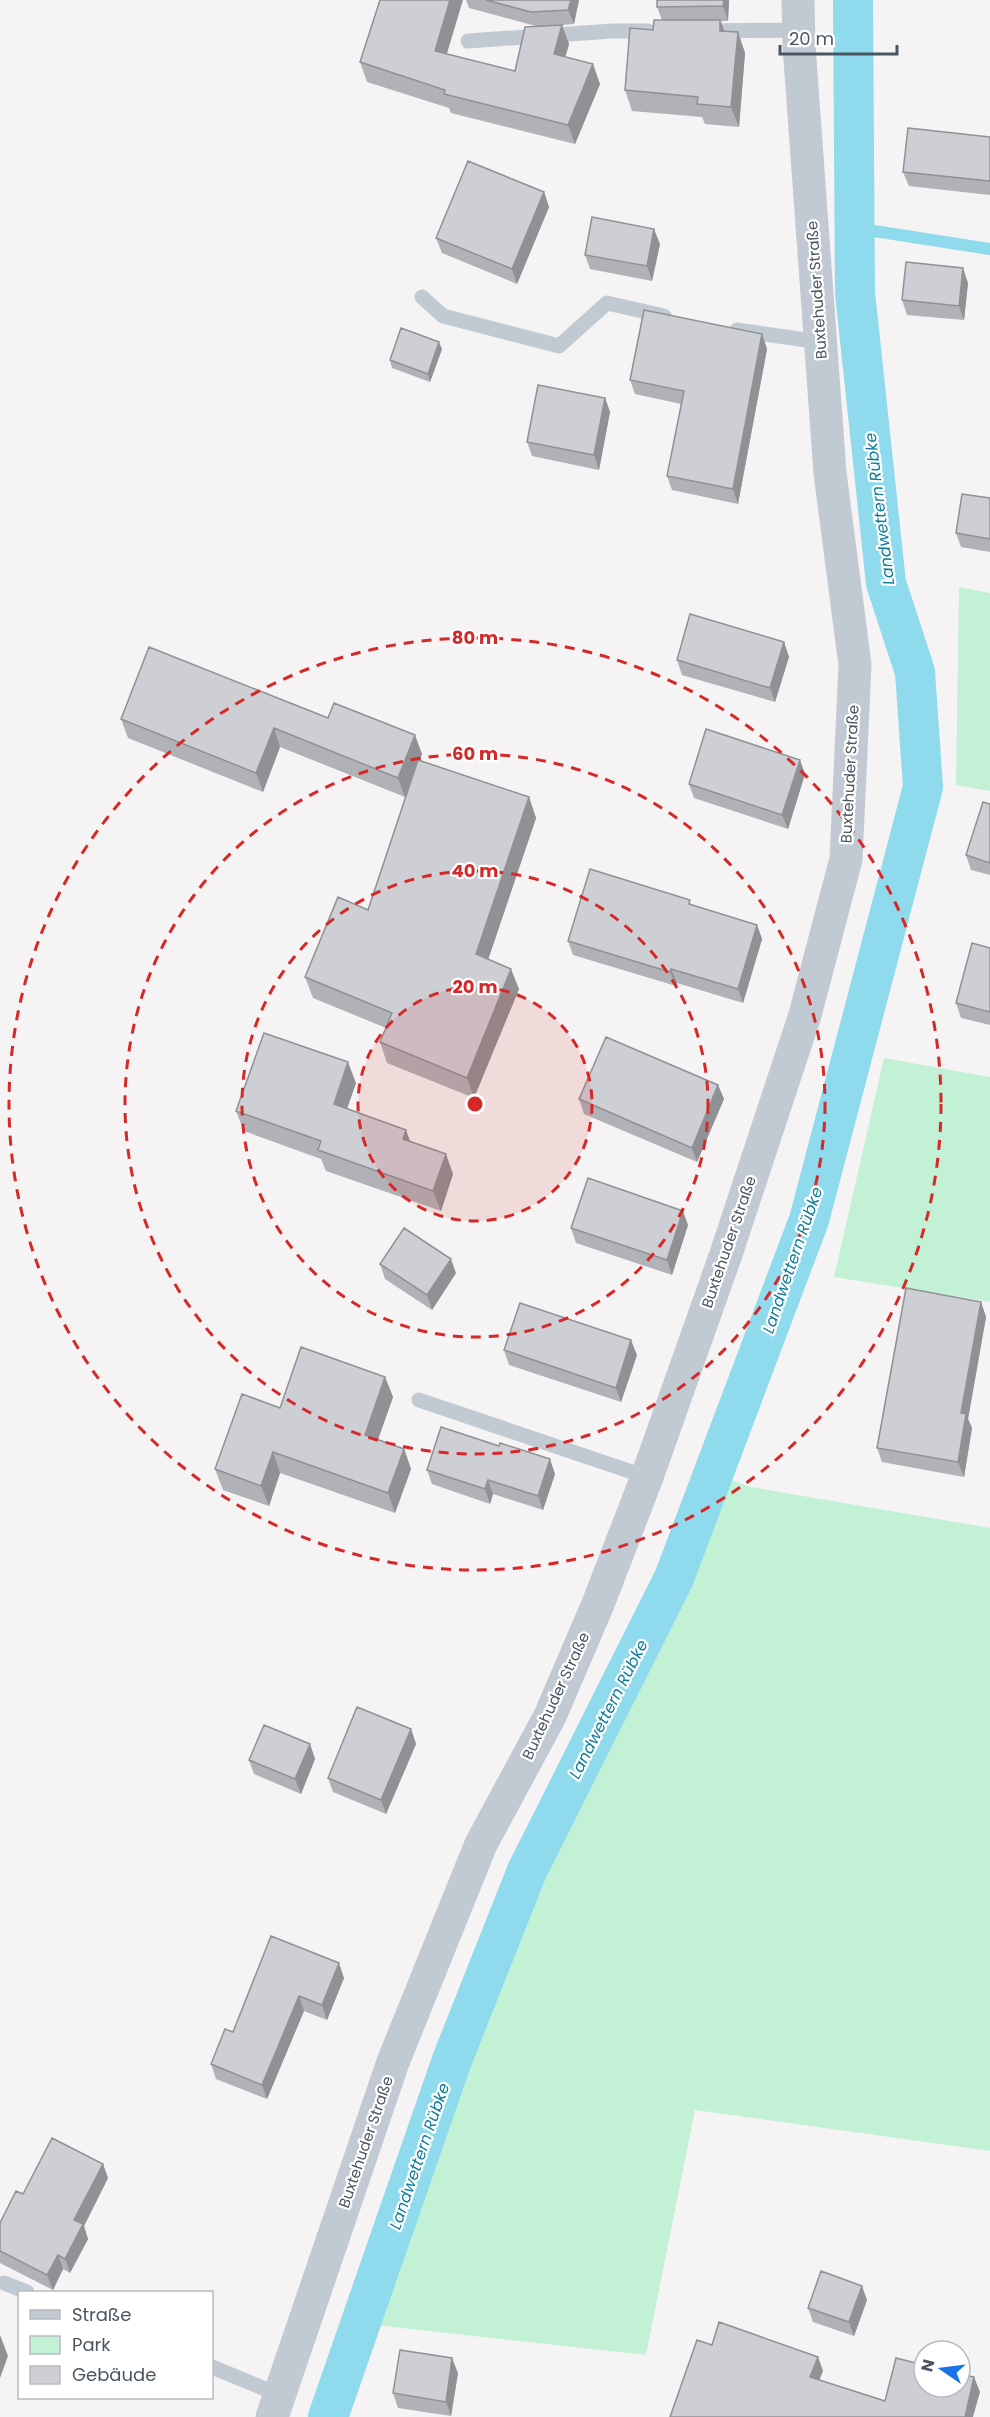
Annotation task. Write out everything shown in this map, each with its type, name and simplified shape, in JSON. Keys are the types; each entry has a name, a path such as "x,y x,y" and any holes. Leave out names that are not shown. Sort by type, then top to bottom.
{"street":[{"name":"Buxtehuder Straße","path":"276,2406 393,2062 481,1844 550,1716 598,1604 647,1477 726,1254 805,1015 846,859 855,665 830,473 798,15"}],"lane":[{"path":"694,31 798,15"},
{"path":"468,40 613,31 660,31"},
{"path":"422,297 443,316 559,346 608,303 675,319"},
{"path":"720,328 820,342"},
{"path":"419,1400 647,1477"},
{"path":"4,2283 24,2291"},
{"path":"213,2368 276,2406"}],"green space":[{"path":"959,587 990,593 990,791 956,785"},
{"path":"884,1058 990,1077 990,1302 834,1277"},
{"path":"729,1479 751,1487 990,1528 990,2151 695,2110 646,2355 375,2325 467,2066 562,1827"}],"building":[{"path":"380,0 450,0 435,51 515,71 525,27 562,25 554,54 593,64 568,125 444,94 445,90 360,62"},
{"path":"486,0 571,0 568,10 531,12"},
{"path":"657,0 724,0 723,6 657,7"},
{"path":"654,20 720,20 720,31 738,32 731,107 697,104 698,97 625,90 630,28 653,30"},
{"path":"908,128 990,137 990,181 903,172"},
{"path":"468,161 544,192 512,269 436,238"},
{"path":"592,217 654,229 647,266 585,255"},
{"path":"906,262 963,268 959,306 902,300"},
{"path":"644,310 762,334 733,489 667,476 684,391 630,380"},
{"path":"401,328 439,342 428,374 390,360"},
{"path":"538,385 605,398 594,455 527,442"},
{"path":"962,494 990,498 990,539 956,533"},
{"path":"690,614 784,642 770,688 677,660"},
{"path":"149,647 328,718 334,703 415,735 398,778 274,728 256,773 121,719"},
{"path":"706,729 800,760 782,815 689,784"},
{"path":"418,760 529,797 476,954 511,969 467,1078 380,1042 392,1013 305,977 338,897 368,910"},
{"path":"983,802 990,804 990,863 966,855"},
{"path":"590,869 690,900 689,904 757,925 738,989 671,969 670,972 568,941"},
{"path":"972,943 990,948 990,1012 956,1003"},
{"path":"264,1033 348,1062 334,1104 406,1130 403,1139 446,1154 433,1191 318,1150 321,1141 236,1111"},
{"path":"606,1037 718,1085 692,1148 579,1099"},
{"path":"588,1178 683,1211 667,1260 571,1228"},
{"path":"404,1228 451,1259 427,1295 380,1264"},
{"path":"906,1288 981,1302 961,1413 966,1414 958,1462 877,1448"},
{"path":"520,1303 631,1340 616,1388 504,1350"},
{"path":"301,1347 385,1377 365,1435 404,1449 388,1493 273,1452 261,1486 215,1469 242,1394 280,1408"},
{"path":"441,1427 499,1446 500,1443 550,1459 538,1496 488,1480 485,1489 427,1470"},
{"path":"357,1707 411,1729 381,1800 328,1778"},
{"path":"264,1725 310,1744 295,1779 249,1760"},
{"path":"271,1936 339,1963 322,2005 299,1996 262,2085 211,2064 225,2029 233,2032"},
{"path":"52,2138 103,2164 74,2220 83,2224 65,2259 58,2255 47,2275 0,2251 0,2223 16,2191 23,2194"},
{"path":"821,2271 862,2286 849,2322 808,2308"},
{"path":"719,2322 818,2357 810,2377 885,2401 896,2358 912,2362 912,2399 969,2399 965,2417 670,2417 697,2340 712,2345"},
{"path":"400,2350 452,2358 446,2402 393,2393"}],"waterway":[{"name":"Landwettern Rübke","path":"328,2417 452,2060 527,1871 674,1578 809,1220 923,787 915,672 886,583 855,293 853,0"},
{"path":"855,228 990,249"}]}
